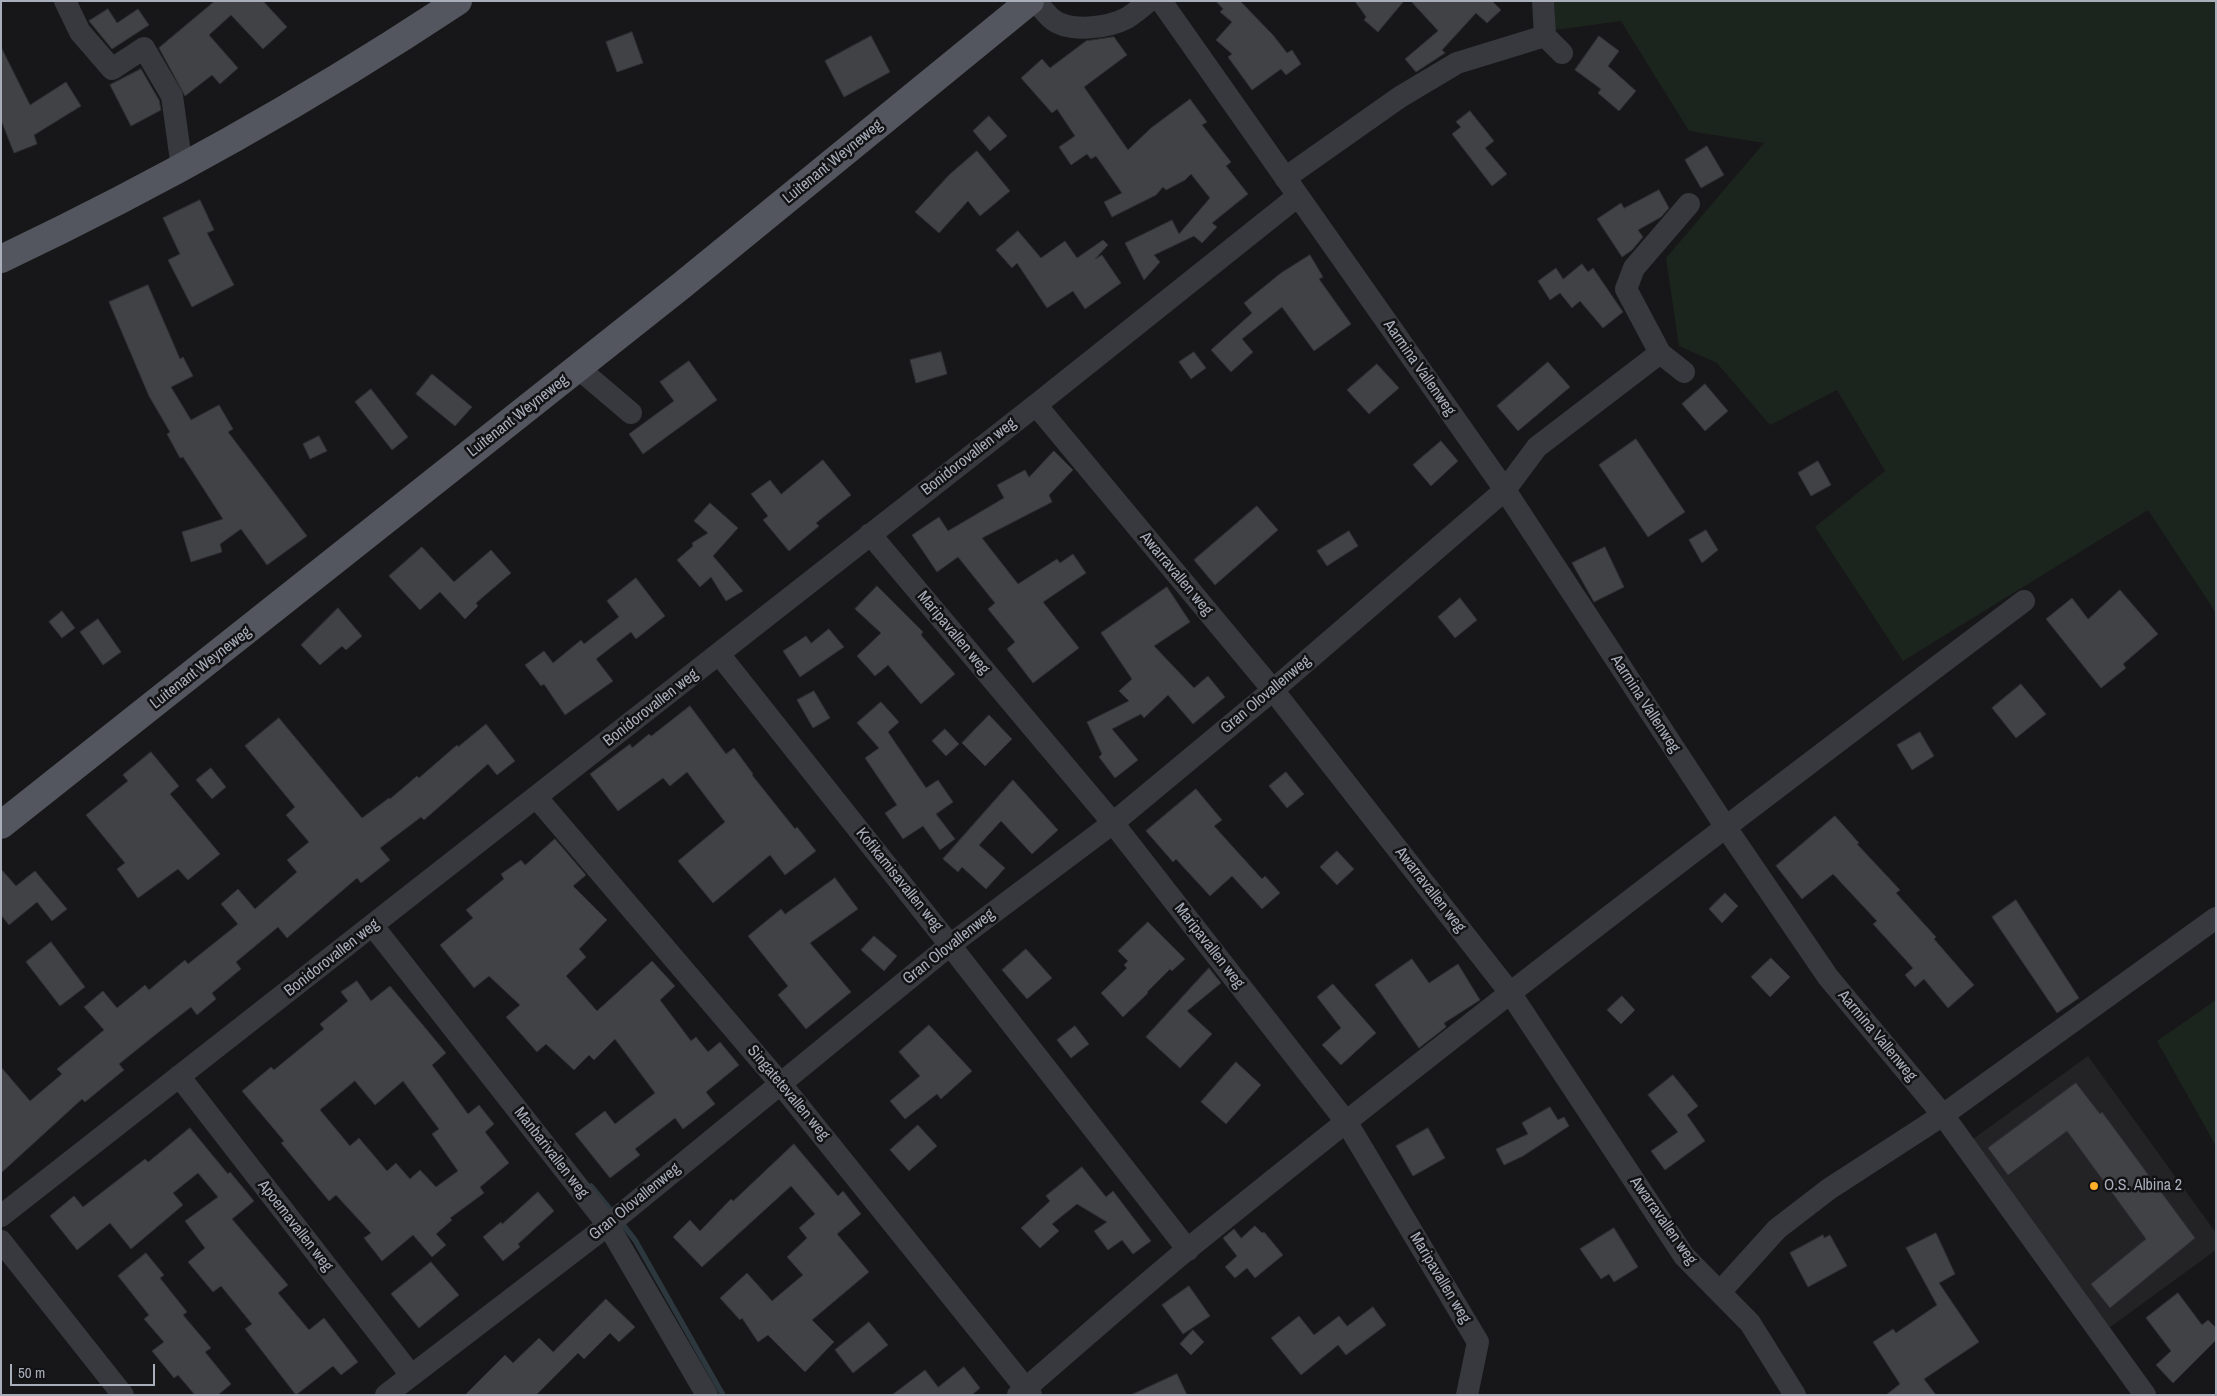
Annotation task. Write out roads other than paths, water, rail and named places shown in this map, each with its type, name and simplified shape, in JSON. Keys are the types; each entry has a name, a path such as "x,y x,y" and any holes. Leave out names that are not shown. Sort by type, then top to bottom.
{"main road":[{"path":"1,260 182,168 300,99 458,1"},
{"name":"Luitenant Weyneweg","path":"1,825 578,368 1030,1"}],"street":[{"path":"64,1 80,32 112,69 144,48 172,96 182,168"},
{"path":"1036,1 1052,19 1067,27 1074,28 1098,26 1126,18 1149,1"},
{"name":"Aarmina Vallenweg","path":"1160,1 1505,490 1725,826 1828,977 1943,1115 2146,1395"},
{"path":"1543,1 1545,36 1562,54"},
{"name":"Bonidorovallen weg","path":"1,1216 537,798 1036,405 1400,97 1457,63 1545,36"},
{"path":"1684,372 1660,353 1626,289 1634,268 1689,204"},
{"name":"Gran Olovallenweg","path":"386,1395 608,1225 950,944 1113,823 1273,690 1505,490 1537,447 1660,353"},
{"path":"578,368 631,413"},
{"name":"Awarravallen weg","path":"1036,405 1273,690 1511,994 1684,1256 1750,1323 1795,1395"},
{"name":"Maripavallen weg","path":"870,534 1113,823 1347,1123 1478,1342 1467,1395"},
{"path":"1025,1392 1188,1250 1347,1123 1725,826 2024,601"},
{"name":"Kofikamisavallen weg","path":"719,654 950,944 1188,1250"},
{"name":"Singatetevallen weg","path":"537,798 780,1083 1025,1392"},
{"path":"1720,1292 1777,1229 1829,1189 1943,1115 2216,918"},
{"name":"Manbarivallen weg","path":"373,926 608,1225 707,1395"},
{"name":"Apoemavallen weg","path":"179,1076 411,1375"},
{"path":"1,1241 123,1395"}],"waterway":[{"path":"591,1186 614,1214"},
{"path":"620,1221 635,1240 723,1395"}],"place":[{"name":"O.S. Albina 2","path":"2094,1186"}]}
